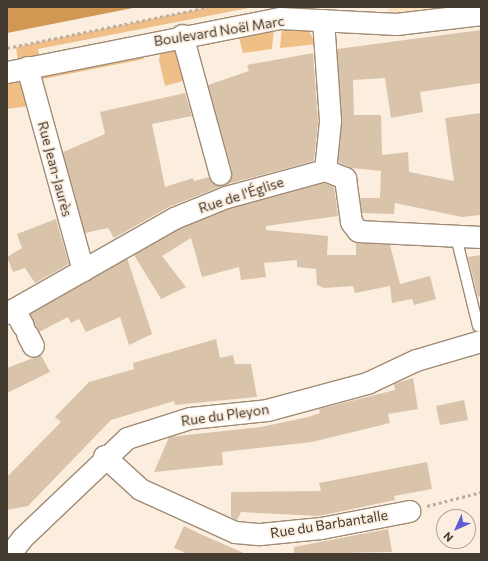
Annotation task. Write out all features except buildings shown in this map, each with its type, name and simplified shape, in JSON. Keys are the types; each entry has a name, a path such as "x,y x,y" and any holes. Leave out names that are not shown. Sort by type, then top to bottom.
{"street":[{"name":"Boulevard Noël Marc","path":"7,72 182,35 280,18 396,24 481,14"},
{"path":"323,20 330,121 325,170 345,178 349,216 355,228 456,237 481,237"},
{"path":"182,35 220,174"},
{"name":"Rue Jean-Jaurès","path":"27,67 83,270"},
{"name":"Rue de l'Église","path":"21,326 83,270 174,218 226,196 325,170"},
{"name":"Rue du Pleyon","path":"10,547 104,456 127,438 143,430 190,418 267,410 367,383 416,360 480,334"},
{"name":"Rue du Barbantalle","path":"104,456 140,489 235,532 260,534 321,528 409,511"}],"lane":[{"path":"456,237 480,334"}],"path":[{"path":"7,48 208,7"},
{"path":"409,511 481,492"}],"shaded area":[{"path":"7,7 138,7 7,33"},
{"path":"210,7 254,7 38,49 39,57 18,62 16,47"},
{"path":"388,7 441,7 390,15"},
{"path":"274,28 272,49 243,53 238,33"},
{"path":"282,28 308,30 317,44 280,48"},
{"path":"179,45 190,79 165,86 159,60 161,49"},
{"path":"142,50 144,59 38,80 40,75"},
{"path":"7,79 15,80 24,87 29,106 7,109"}]}
